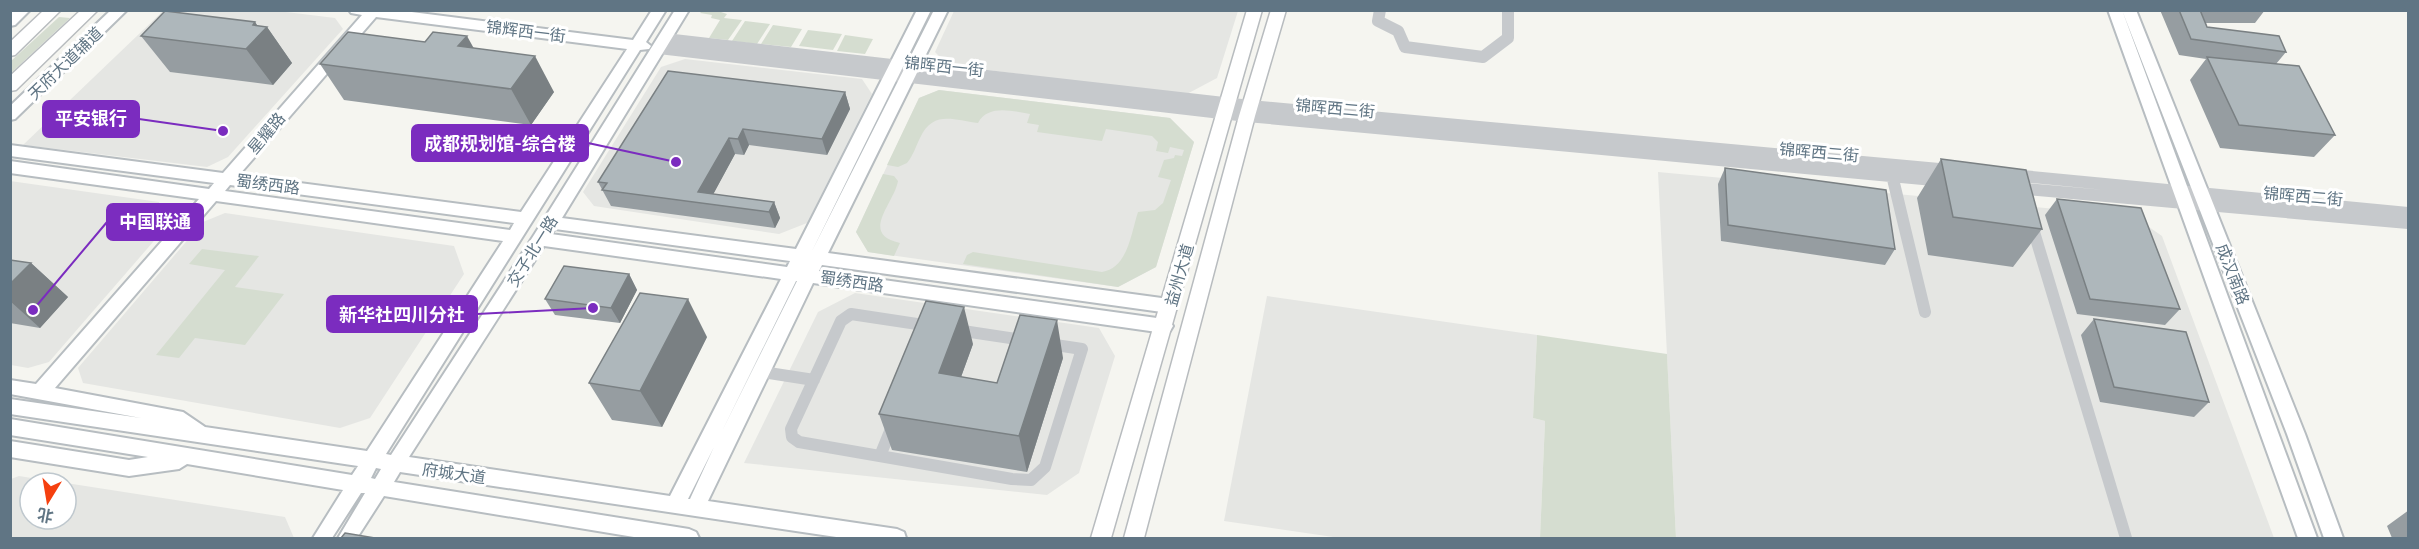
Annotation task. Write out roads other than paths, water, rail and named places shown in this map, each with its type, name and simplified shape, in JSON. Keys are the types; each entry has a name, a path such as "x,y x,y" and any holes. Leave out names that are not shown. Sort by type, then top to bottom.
{"main road":[{"path":"10,51 54,10"},
{"path":"10,86 91,10"},
{"name":"益州大道","path":"1101,538 1255,10"},
{"name":"益州大道","path":"1134,538 1248,111 1279,10"}],"street":[{"path":"10,22 23,10"},
{"name":"天府大道辅道","path":"10,115 120,10"},
{"name":"锦辉西一街","path":"424,10 639,41"},
{"name":"交子北一路","path":"322,538 659,10"},
{"name":"交子北一路","path":"346,538 540,239 682,10"},
{"path":"902,71 924,10"},
{"path":"675,506 801,274 902,71 941,10"},
{"path":"1380,10 1378,21 1398,31 1405,47 1483,57 1508,38 1508,10"},
{"name":"成汉南路","path":"2115,10 2181,196 2308,538"},
{"name":"成汉南路","path":"2129,10 2204,198 2334,538"},
{"name":"锦辉西一街","path":"367,11 662,43"},
{"name":"星耀路","path":"40,392 227,179 367,11"},
{"name":"锦晖西一街","path":"662,43 1227,109"},
{"name":"锦晖西二街","path":"1227,109 1951,182"},
{"name":"锦晖西二街","path":"1248,111 1968,171"},
{"name":"蜀绣西路","path":"10,150 526,219"},
{"name":"蜀绣西路","path":"10,167 515,237"},
{"path":"1892,175 1925,312"},
{"name":"锦晖西二街","path":"2003,175 2181,196 2409,213"},
{"name":"锦晖西二街","path":"1998,186 2024,200 2181,196"},
{"name":"锦晖西二街","path":"2204,198 2409,223"},
{"path":"2024,200 2126,538"},
{"name":"蜀绣西路","path":"550,222 810,255 1169,306"},
{"name":"蜀绣西路","path":"540,239 801,274 936,315 1164,326"},
{"path":"695,509 762,372 801,274"},
{"path":"851,314 936,315 1082,349 1046,466 1030,480 1012,479 799,442 792,437 791,429 814,380 841,321 851,314"},
{"path":"762,372 814,380"},
{"path":"10,387 156,413 183,420 201,434"},
{"name":"府城大道","path":"10,406 897,538"},
{"path":"880,456 897,413"},
{"name":"府城大道","path":"10,427 689,538"},
{"path":"10,448 129,468 194,458"}],"place":[{"name":"平安银行","path":"223,131"},
{"name":"成都规划馆-综合楼","path":"676,162"},
{"name":"新华社四川分社","path":"593,308"},
{"name":"中国联通","path":"33,310"}]}
